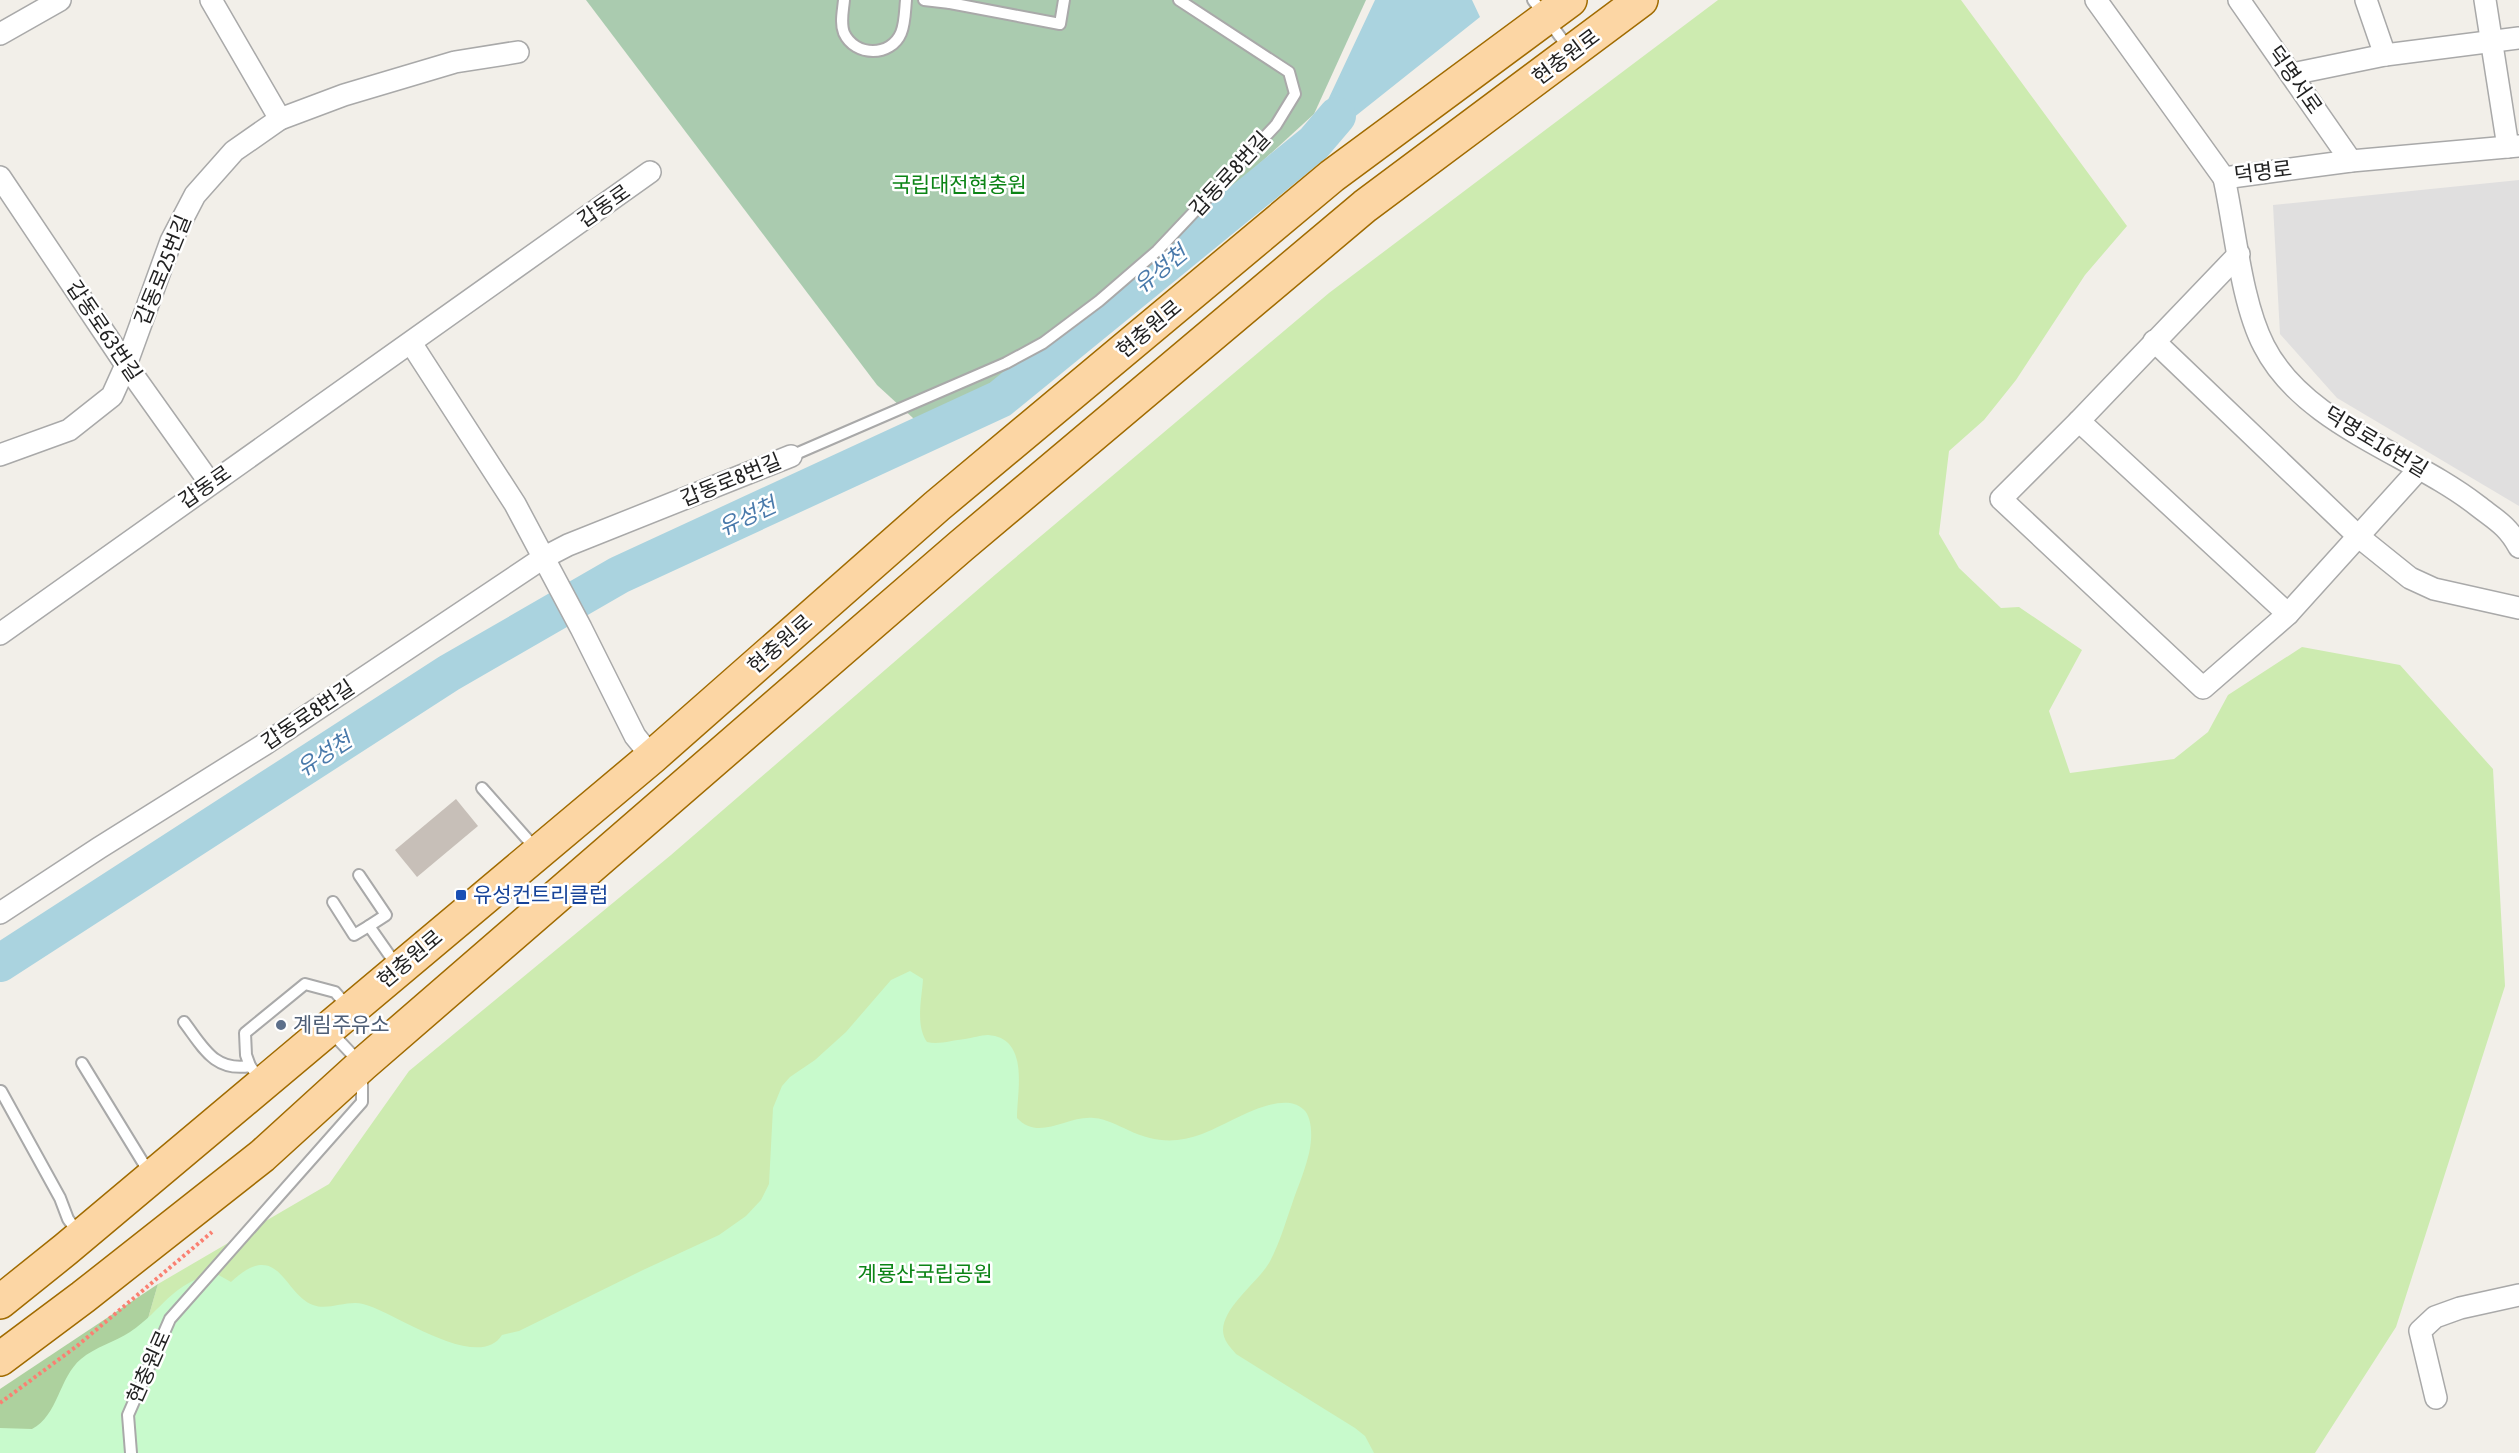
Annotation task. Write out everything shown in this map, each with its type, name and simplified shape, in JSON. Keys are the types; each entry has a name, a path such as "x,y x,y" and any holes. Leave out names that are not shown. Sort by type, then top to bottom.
{"main road":[{"name":"현충원로","path":"0,1359 262,1156 362,1065 961,546 1346,222 1641,0"},
{"name":"현충원로","path":"0,1302 152,1177 257,1074 339,1019 652,757 937,506 1332,176 1549,6"}],"street":[{"path":"0,34 60,0"},
{"path":"211,0 280,119"},
{"name":"덕명로","path":"2096,0 2224,178 2351,161 2513,147"},
{"name":"덕명서로","path":"2239,0 2351,161"},
{"path":"2366,0 2385,56"},
{"path":"2486,0 2513,147"},
{"path":"2292,74 2385,56 2519,38"},
{"name":"갑동로25번길","path":"0,455 69,430 112,396 126,365 171,241 195,195 234,151 280,119 344,95 455,62 518,51"},
{"name":"갑동로","path":"0,633 650,172"},
{"name":"갑동로63번길","path":"0,177 126,365 210,483"},
{"name":"덕명로16번길","path":"2224,178 2249,306 2264,347 2286,377 2323,412 2458,491 2510,530 2519,547"},
{"path":"2239,254 2001,499 2203,688 2288,614 2419,469"},
{"path":"2154,341 2359,537 2410,578 2426,585 2519,608"},
{"path":"411,343 515,504 635,736 652,757"},
{"path":"2079,421 2288,614"},
{"name":"갑동로8번길","path":"0,913 546,563 568,545 791,456"},
{"path":"2436,1398 2420,1331 2435,1317 2460,1308 2519,1295"}],"lane":[{"path":"844,0 842,23 844,33 859,48 868,51 879,51 889,47 897,40 902,31 906,0"},
{"path":"924,0 952,1 1060,24 1064,0"},
{"name":"갑동로8번길","path":"791,456 1006,363 1043,343 1099,301 1157,251 1276,125 1296,94 1289,72 1179,0"},
{"path":"1549,6 1571,52"},
{"path":"482,788 538,852"},
{"path":"333,902 354,934 386,915 359,875"},
{"path":"369,926 399,969"},
{"path":"257,1074 246,1055 245,1033 305,984 335,992 339,1019 362,1065"},
{"path":"184,1022 213,1060 257,1074"},
{"path":"82,1063 152,1177"},
{"name":"현충원로","path":"131,1453 128,1415 170,1318 362,1102 362,1065"},
{"path":"1,1091 60,1198 68,1220 81,1237"}],"path":[{"path":"0,1403 77,1346 214,1230"}],"shaded area":[{"path":"2519,180 2519,506 2337,398 2280,334 2273,205"}],"green space":[{"name":"국립대전현충원","path":"586,0 1366,0 1314,114 1074,333 925,429 877,385"},
{"name":"유성컨트리클럽","path":"1718,0 1961,0 2127,226 2085,275 2016,380 1984,420 1949,451 1939,534 1959,568 2001,608 2019,607 2082,650 2049,711 2070,773 2174,759 2208,732 2228,695 2302,647 2400,665 2493,769 2505,986 2396,1327 2315,1453 109,1453 158,1284 329,1184 409,1071 671,855 996,574 1329,293"},
{"name":"계룡산국립공원","path":"910,971 923,979 920,1020 927,1042 941,1043 988,1035 1001,1038 1010,1045 1016,1055 1018,1068 1017,1118 1026,1125 1044,1128 1084,1118 1094,1118 1146,1137 1174,1140 1202,1134 1253,1111 1281,1103 1293,1104 1307,1113 1311,1138 1309,1152 1282,1234 1264,1271 1229,1312 1223,1334 1236,1354 1355,1428 1365,1436 1374,1453 0,1453 0,1428 32,1429 41,1423 48,1415 68,1376 81,1359 130,1332 177,1290 215,1273 231,1282 247,1270 260,1265 270,1267 279,1272 303,1299 313,1305 325,1307 351,1303 363,1304 436,1337 456,1344 475,1347 490,1345 502,1335 519,1331 719,1235 746,1216 761,1200 769,1184 773,1108 782,1086 846,1032 891,980"},
{"path":"158,1284 109,1453 0,1453 0,1389"}],"water":[{"path":"1375,0 1472,0 1480,17 1304,157 1295,143 1319,119"}],"building":[{"path":"456,799 478,826 417,877 395,850"}],"waterway":[{"name":"유성천","path":"0,963 449,673 619,575 1000,399 1314,143 1337,116"}],"place":[{"name":"유성컨트리클럽","path":"461,895"},
{"name":"계림주유소","path":"281,1025"}]}
